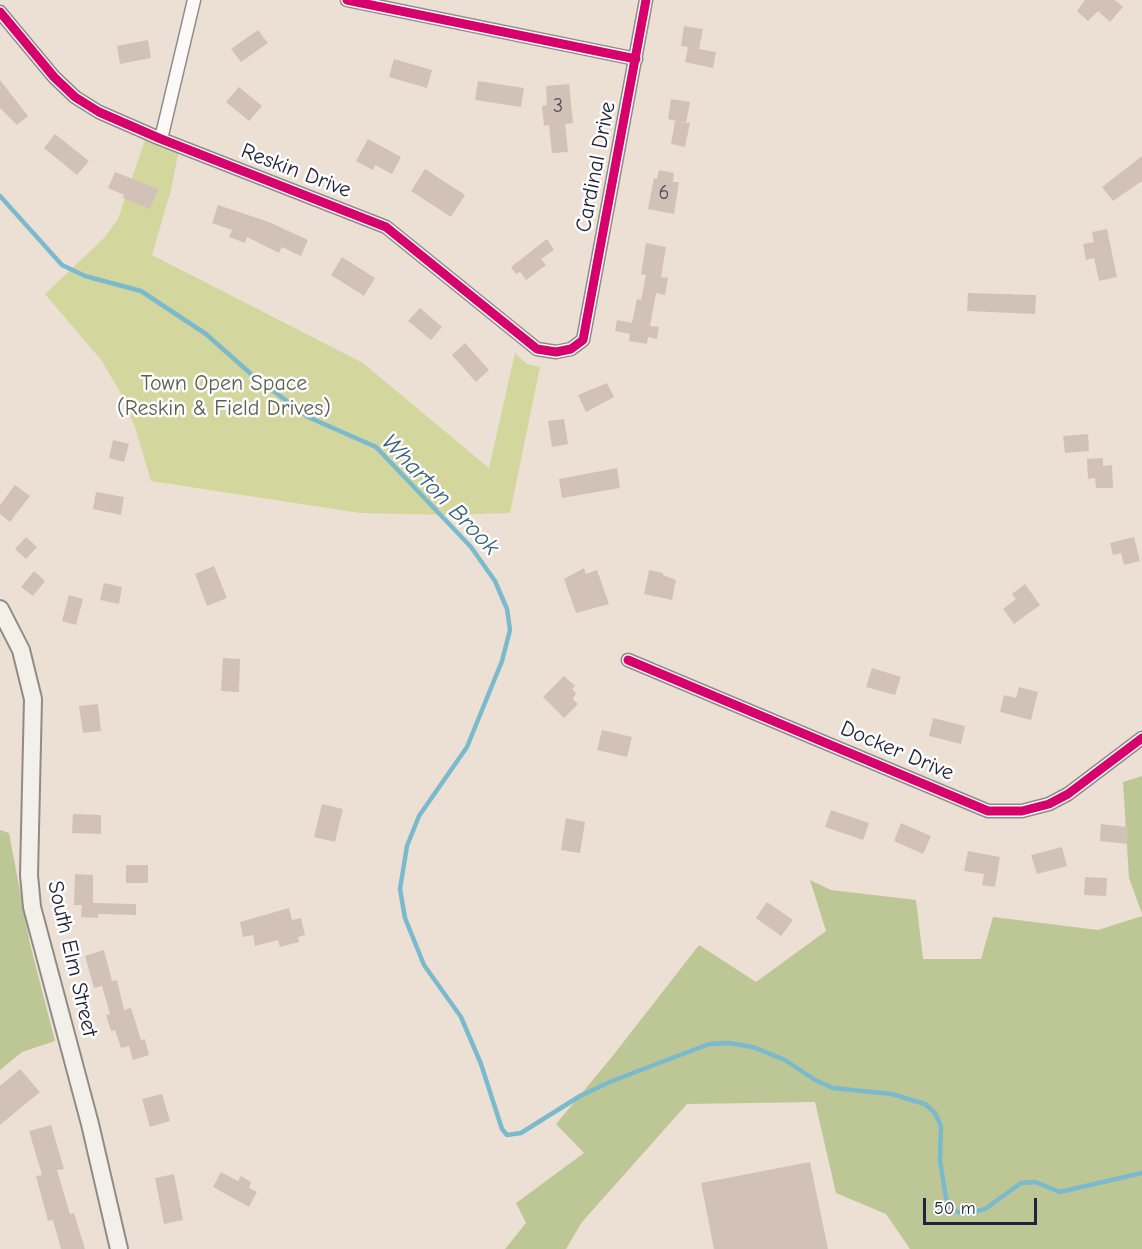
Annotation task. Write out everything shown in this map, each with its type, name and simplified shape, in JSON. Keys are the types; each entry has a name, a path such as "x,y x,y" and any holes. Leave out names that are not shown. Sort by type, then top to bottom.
{"main road":[{"name":"South Elm Street","path":"0,609 21,650 33,699 29,875 32,907 90,1124 118,1249"}],"street":[{"path":"161,140 194,0"},
{"path":"347,0 636,59"},
{"name":"Cardinal Drive","path":"583,340 646,0"},
{"name":"Reskin Drive","path":"0,12 54,77 75,96 99,112 161,140 386,227 537,349 556,352 571,349 583,340"},
{"name":"Docker Drive","path":"628,660 988,811 1022,811 1049,804 1068,794 1142,738"}],"green space":[{"name":"Town Open Space (Reskin & Field Drives)","path":"146,137 180,144 171,190 152,255 363,363 489,468 515,353 527,364 540,367 510,513 448,515 360,513 151,481 135,427 120,392 102,361 45,294 104,238 118,219"},
{"path":"1142,776 1142,914 1129,878 1123,782"},
{"path":"0,830 9,833 30,944 55,1041 22,1052 0,1070"},
{"path":"810,880 831,890 916,900 923,959 981,959 993,917 1098,930 1142,916 1142,1249 910,1249 886,1214 836,1193 815,1102 687,1104 582,1222 566,1249 505,1249 526,1223 516,1203 584,1153 556,1124 699,945 756,982 826,931"}],"building":[{"path":"1085,0 1115,0 1123,7 1110,22 1098,11 1088,21 1077,11"},
{"path":"684,26 703,29 699,49 716,52 713,68 685,62 688,47 681,46"},
{"path":"258,30 268,43 241,62 231,49"},
{"path":"148,40 151,58 120,64 117,46"},
{"path":"394,59 432,70 427,88 389,77"},
{"path":"0,80 28,116 17,125 0,108"},
{"path":"478,81 524,88 521,107 475,100"},
{"path":"569,84 573,123 565,124 568,152 552,153 549,125 544,126 542,106 547,105 546,86"},
{"path":"239,87 262,106 249,121 226,102"},
{"path":"671,99 690,102 686,123 668,119"},
{"path":"675,121 690,123 685,147 671,144"},
{"path":"55,134 89,161 77,175 44,148"},
{"path":"368,139 401,157 392,174 375,165 373,170 356,161"},
{"path":"1142,156 1142,181 1113,201 1102,187"},
{"path":"425,169 465,195 451,217 411,191"},
{"path":"659,170 674,173 673,182 679,182 674,214 648,209 654,178 657,179"},
{"path":"115,172 158,189 150,209 123,198 124,195 108,188"},
{"path":"218,205 269,222 308,240 301,256 282,247 279,253 247,237 245,243 229,237 232,230 212,223"},
{"path":"1107,229 1117,277 1099,281 1094,258 1086,260 1083,244 1094,242 1092,232"},
{"path":"547,239 554,250 541,259 546,265 526,280 520,272 516,274 511,267"},
{"path":"646,243 666,247 661,277 668,278 665,295 656,293 650,326 659,327 657,339 648,337 647,344 629,341 630,334 615,331 617,320 632,323 637,299 641,300 646,275 641,274"},
{"path":"342,257 375,278 364,296 331,275"},
{"path":"968,293 1036,295 1035,314 967,311"},
{"path":"420,308 442,327 431,340 408,321"},
{"path":"465,343 489,370 476,382 452,355"},
{"path":"607,383 614,397 586,412 578,395"},
{"path":"564,419 568,444 552,447 548,421"},
{"path":"1088,434 1089,451 1065,453 1063,436"},
{"path":"113,440 129,444 124,462 109,458"},
{"path":"1103,458 1103,466 1112,465 1113,488 1096,488 1095,478 1088,479 1087,459"},
{"path":"617,468 620,488 562,498 559,479"},
{"path":"15,485 30,496 10,522 0,514 0,505"},
{"path":"96,492 124,497 121,515 93,509"},
{"path":"26,537 37,547 26,559 15,549"},
{"path":"1134,537 1140,561 1124,565 1121,553 1113,555 1110,543"},
{"path":"214,566 227,598 207,606 195,574"},
{"path":"584,568 586,574 597,570 609,604 576,613 564,579"},
{"path":"649,570 663,573 676,580 672,600 644,594"},
{"path":"34,571 45,581 33,596 21,587"},
{"path":"104,583 122,587 119,604 100,600"},
{"path":"1025,584 1040,605 1014,624 1003,609 1016,599 1012,594"},
{"path":"69,595 83,599 76,625 62,621"},
{"path":"223,658 240,659 239,692 221,691"},
{"path":"872,668 901,677 895,695 866,687"},
{"path":"564,676 575,686 572,689 576,693 573,699 578,704 564,718 543,697"},
{"path":"1019,687 1038,692 1031,720 1000,712 1004,695 1016,698"},
{"path":"98,704 101,731 83,733 79,706"},
{"path":"933,718 965,726 961,744 929,736"},
{"path":"602,730 632,737 627,757 597,750"},
{"path":"322,804 343,809 335,842 314,837"},
{"path":"831,810 869,823 863,840 825,827"},
{"path":"73,814 101,815 101,834 72,833"},
{"path":"566,818 585,822 580,853 561,850"},
{"path":"901,823 931,836 923,854 894,841"},
{"path":"1101,824 1128,827 1127,844 1100,841"},
{"path":"1062,847 1067,866 1037,874 1031,855"},
{"path":"968,851 1000,857 995,887 982,885 984,874 964,871"},
{"path":"126,865 148,865 148,883 126,883"},
{"path":"75,874 93,875 93,903 136,904 136,915 98,914 98,918 81,917 82,905 74,905"},
{"path":"1085,877 1107,878 1106,896 1084,895"},
{"path":"767,902 793,920 781,936 756,918"},
{"path":"289,908 292,920 301,918 305,935 298,937 299,942 280,947 278,940 255,946 253,935 243,937 240,922"},
{"path":"104,950 112,981 117,980 124,1010 131,1008 141,1040 145,1039 149,1055 133,1060 129,1046 121,1048 115,1030 111,1031 106,1015 110,1014 102,986 94,988 85,956"},
{"path":"20,1069 40,1092 0,1125 0,1086"},
{"path":"162,1094 170,1121 150,1127 142,1099"},
{"path":"51,1125 64,1169 57,1170 70,1214 74,1213 85,1249 61,1249 53,1220 48,1221 36,1176 42,1175 29,1131"},
{"path":"810,1162 828,1249 714,1249 701,1183"},
{"path":"221,1172 238,1181 241,1176 251,1182 249,1188 257,1192 249,1207 213,1187"},
{"path":"174,1174 183,1220 164,1224 155,1178"}],"waterway":[{"name":"Wharton Brook","path":"0,196 62,265 85,276 141,291 206,334 251,374 308,417 376,447 471,547 495,581 507,609 510,630 502,661 467,747 419,816 407,846 400,889 405,918 424,965 461,1017 481,1064 502,1129 507,1135 521,1133 580,1096 612,1081 709,1044 729,1043 753,1047 785,1060 815,1080 833,1088 892,1094 925,1104 935,1113 941,1126 940,1161 946,1198 952,1208 958,1212 970,1213 985,1209 1021,1183 1035,1182 1060,1192 1142,1173"}],"cycle path":[{"path":"347,0 636,59"},
{"path":"0,12 54,77 75,97 99,112 161,139 386,227 537,349 556,352 571,349 583,340 646,0"},
{"path":"628,660 988,811 1022,811 1049,804 1068,794 1142,738"}]}
